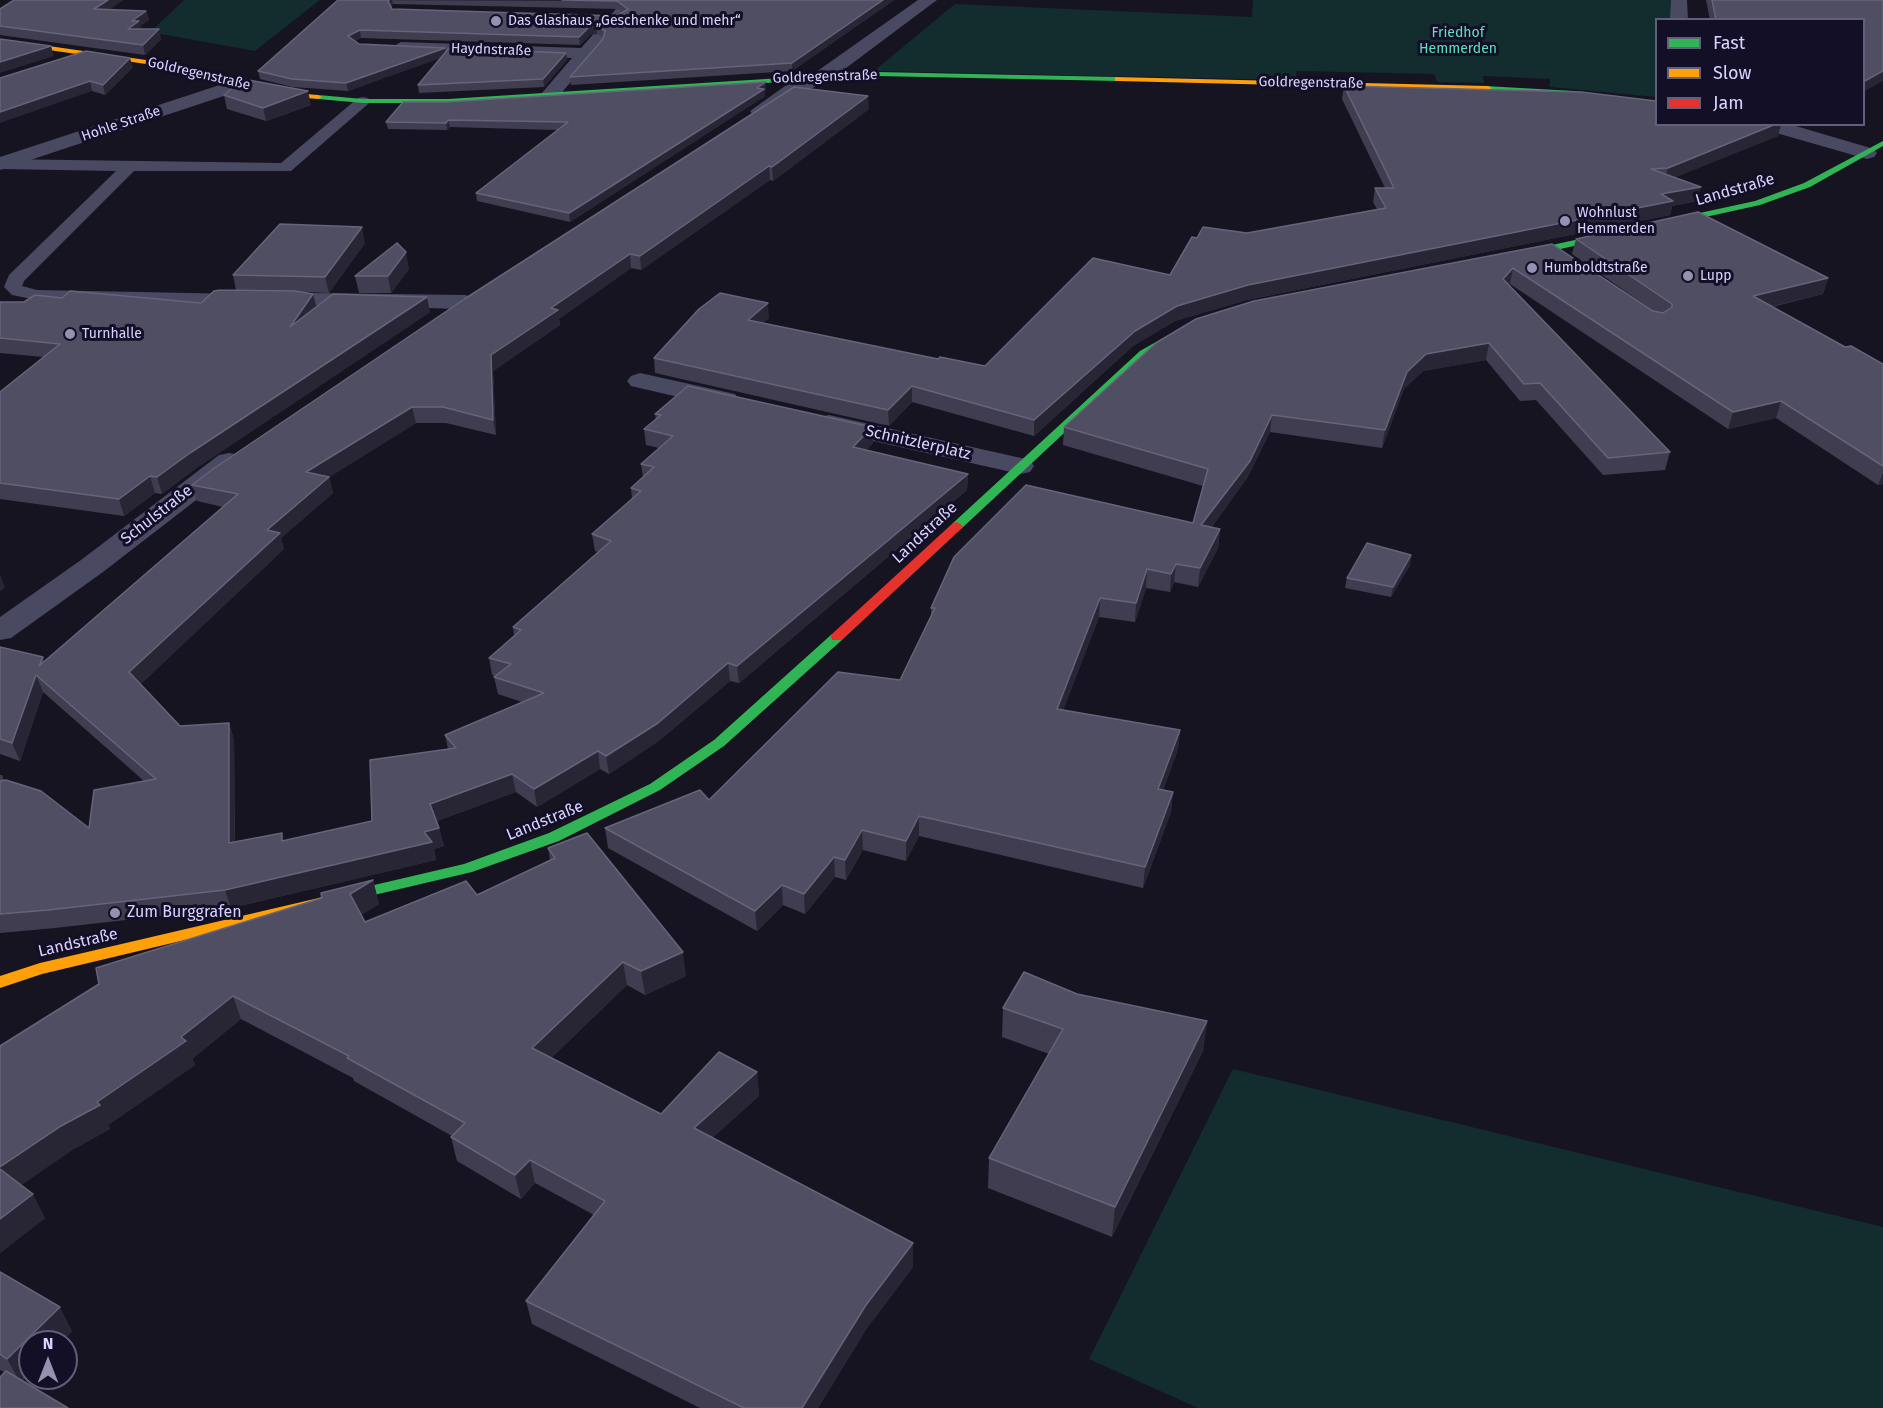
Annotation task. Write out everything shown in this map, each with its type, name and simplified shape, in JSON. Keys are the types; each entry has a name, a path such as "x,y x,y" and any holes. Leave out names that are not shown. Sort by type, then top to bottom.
{"street":[{"path":"550,94 633,0"},
{"path":"743,122 792,90 823,76 929,0"},
{"path":"1679,0 1679,18"},
{"path":"595,16 618,16"},
{"name":"Goldregenstraße","path":"0,41 174,66 293,95 363,101 448,101 823,76 908,74 1460,87 1574,93 1655,103"},
{"name":"Haydnstraße","path":"385,46 585,53"},
{"path":"44,67 88,53"},
{"name":"Hohle Straße","path":"1,164 241,84"},
{"path":"1773,126 1868,152 1883,171"},
{"name":"Landstraße","path":"1502,259 1756,203 1807,185 1868,152"},
{"path":"298,300 475,296 435,322"},
{"name":"Landstraße","path":"0,982 40,969 412,883 467,868 554,837 622,805 689,765 719,744 1144,353 1170,335 1203,321"},
{"path":"640,381 755,406"},
{"name":"Schnitzlerplatz","path":"801,417 1020,466"},
{"name":"Schulstraße","path":"0,631 51,596 247,449"}],"lane":[{"path":"1,164 285,168 363,101"},
{"path":"130,166 15,279 12,285 15,289 37,295 252,299"},
{"path":"1550,250 1573,265"}],"green space":[{"path":"184,0 320,0 255,51 150,32"},
{"name":"Friedhof Hemmerden","path":"1253,0 1672,0 1672,18 1655,18 1655,97 1550,87 1550,79 1483,76 1484,83 1437,82 1434,74 1296,71 1297,80 874,71 955,4 1252,17"},
{"path":"1233,1069 1883,1227 1883,1408 1198,1408 1089,1359"}],"building":[{"path":"14,0 108,0 94,9 146,11 132,21 139,21 128,29 159,29 143,45 0,26 0,9"},
{"path":"338,0 389,0 392,9 617,16 628,9 617,1 562,0 883,0 792,63 570,77 603,39 605,31 596,26 589,27 579,37 360,30 348,36 359,44 445,48 346,83 292,79 258,71"},
{"path":"1712,0 1883,0 1883,71 1865,81 1865,18 1716,18"},
{"path":"0,39 51,46 0,62"},
{"path":"449,48 566,53 543,79 418,85"},
{"path":"86,51 130,58 103,85 90,81 0,112 0,78"},
{"path":"243,79 308,91 263,108 224,95"},
{"path":"766,82 757,88 764,89 569,213 476,193 568,122 448,120 446,123 386,122 403,102 447,102"},
{"path":"1344,86 1581,92 1655,101 1655,126 1771,126 1668,168 1651,169 1701,187 1661,194 1673,201 1248,285 1177,306 1135,331 1034,420 912,386 888,410 654,358 699,309 720,293 768,303 748,320 938,359 940,357 985,366 1093,258 1170,275 1192,237 1197,238 1203,227 1247,233 1386,208 1375,188 1394,188"},
{"path":"794,87 868,96 772,167 769,166 640,256 630,254 551,308 558,310 491,355 493,420 443,407 412,407 306,472 329,477 267,530 280,533 129,672 180,726 229,723 229,843 282,833 282,841 372,821 370,760 456,748 445,735 544,693 494,677 511,664 489,658 521,630 513,627 611,541 592,534 641,491 631,488 654,467 641,464 673,436 644,429 661,415 655,414 688,386 872,427 853,447 968,474 737,666 728,663 658,723 606,756 598,751 534,789 512,774 430,804 439,828 424,832 432,842 225,890 0,914 0,781 6,780 41,791 89,828 94,790 156,779 36,675 12,743 0,739 0,647 43,657 39,666 238,494 192,485 466,298"},
{"path":"1698,212 1828,278 1753,296 1845,347 1851,346 1883,364 1883,466 1781,401 1733,412 1513,268 1503,279 1670,452 1608,458 1540,383 1524,384 1489,343 1426,354 1407,372 1385,430 1272,415 1250,461 1201,525 1220,529 1200,568 1176,564 1171,574 1147,569 1136,603 1100,598 1057,709 1180,730 1158,789 1173,792 1145,867 919,816 906,841 862,830 845,860 834,857 804,894 782,885 755,911 605,828 700,790 709,800 838,672 900,680 935,608 931,608 954,557 1026,485 1193,523 1208,469 1064,427 1156,343 1196,319 1254,301 1552,244 1653,311 1663,313 1672,307 1672,304 1576,239"},
{"path":"280,224 362,227 325,277 233,275"},
{"path":"397,243 406,252 388,276 355,276"},
{"path":"70,291 201,303 214,291 295,291 313,294 290,327 333,294 427,297 157,477 150,476 119,499 0,483 0,392 60,344 0,338 0,302 24,302 35,295 62,298"},
{"path":"1367,543 1411,555 1393,587 1347,578"},
{"path":"587,833 683,952 641,971 623,962 532,1048 661,1114 719,1052 757,1072 694,1128 913,1243 866,1305 802,1408 744,1408 526,1301 605,1201 530,1160 515,1175 451,1137 465,1123 347,1058 349,1056 233,996 181,1037 186,1041 97,1102 100,1105 61,1126 0,1167 0,1046 99,984 96,968 322,898 321,893 373,880 350,894 365,922 466,881 477,895 555,858 548,848"},
{"path":"1024,972 1077,994 1207,1021 1115,1207 989,1158 1063,1029 1003,1008"},
{"path":"0,1169 33,1194 0,1219"},
{"path":"0,1272 60,1307 37,1330 18,1330 18,1348 7,1359 0,1354"},
{"path":"6,1371 18,1378 18,1390 38,1390 68,1408 0,1408 0,1377"}],"traffic: fast":[{"path":"318,97 363,101 448,101 877,74 1118,79"},
{"path":"1488,88 1574,93 1655,103"},
{"path":"1515,256 1757,203 1807,185 1883,143"},
{"path":"957,526 1144,353 1186,328"},
{"path":"323,902 467,868 554,837 655,787 719,743 837,637"}],"traffic: slow":[{"path":"0,41 167,65 293,95 318,97"},
{"path":"1118,79 1488,88"},
{"path":"0,982 40,969 323,902"}],"traffic: jam":[{"path":"837,637 957,526"}],"place":[{"name":"Das Glashaus „Geschenke und mehr“","path":"496,21"},
{"name":"Wohnlust Hemmerden","path":"1565,221"},
{"name":"Humboldtstraße","path":"1532,268"},
{"name":"Lupp","path":"1688,276"},
{"name":"Turnhalle","path":"70,334"},
{"name":"Zum Burggrafen","path":"115,913"}]}
